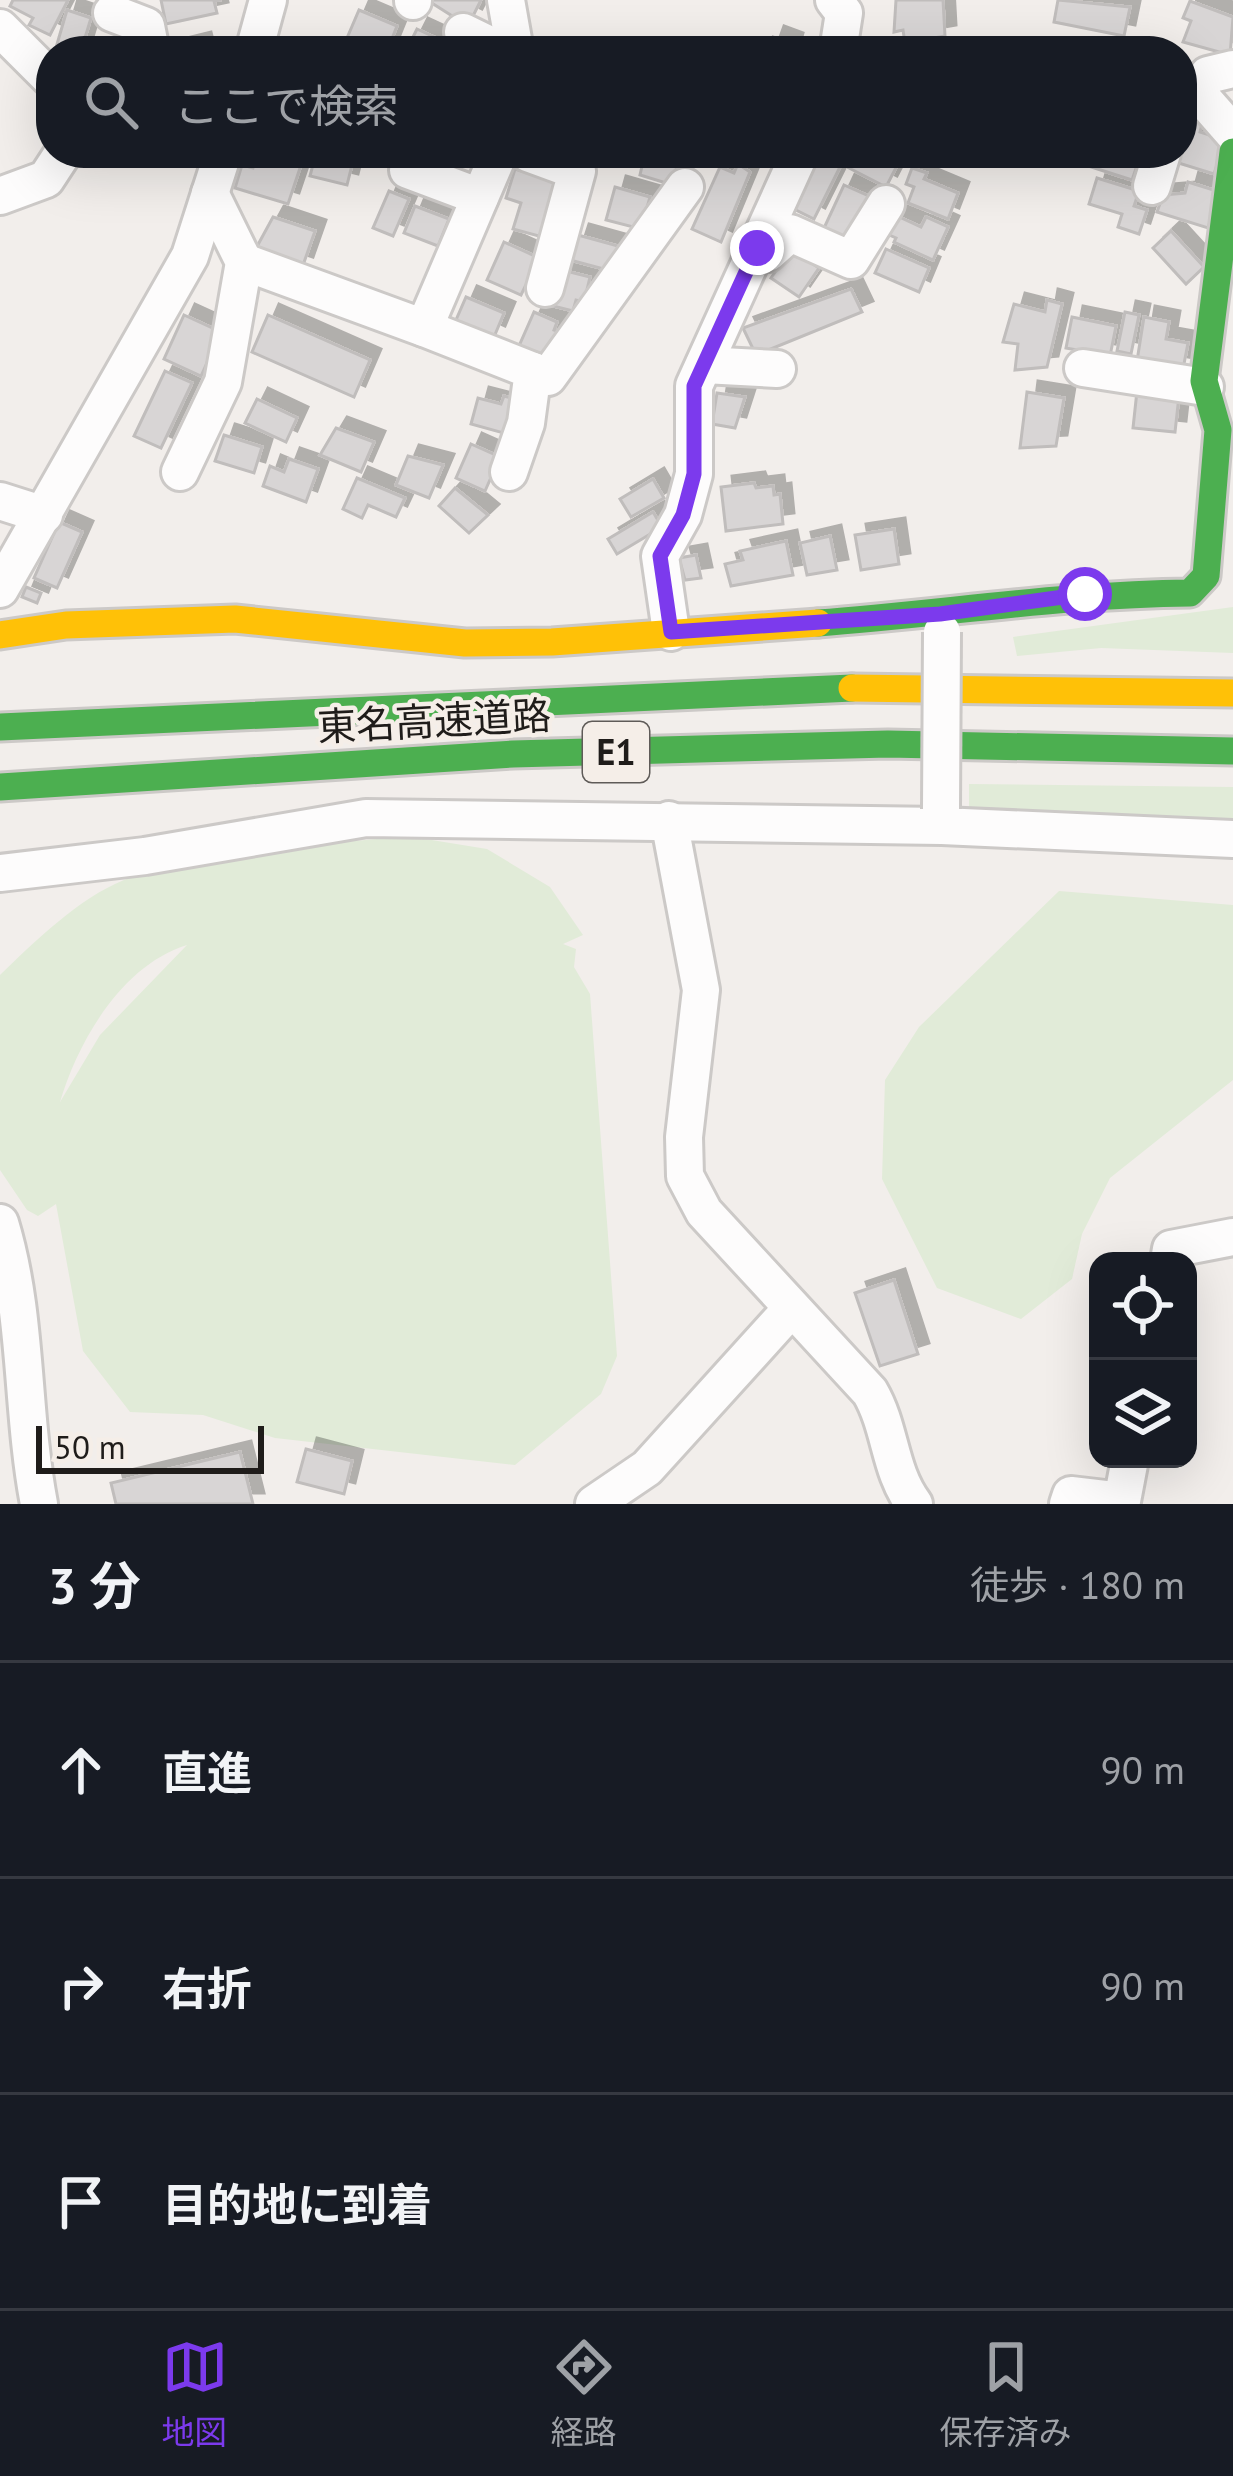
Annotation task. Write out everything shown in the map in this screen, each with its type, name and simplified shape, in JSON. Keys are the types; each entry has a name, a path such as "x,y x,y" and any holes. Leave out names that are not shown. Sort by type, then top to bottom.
{"main road":[{"path":"0,635 66,625 235,619 466,643 941,623 1085,594 1190,593 1206,575 1218,430 1205,387 1233,152"},
{"name":"東名高速道路","path":"0,728 844,688 1233,693"},
{"name":"東名高速道路","path":"0,787 560,753 888,744 1233,751"}],"street":[{"path":"258,36 268,0"},
{"path":"506,0 512,36"},
{"path":"834,0 844,13 840,36"},
{"path":"112,13 146,26 148,36"},
{"path":"0,28 36,65"},
{"path":"463,32 471,36"},
{"path":"1197,84 1208,75 1233,69"},
{"path":"1197,97 1233,133"},
{"path":"0,196 46,179 53,168"},
{"path":"0,589 190,256 218,168"},
{"path":"424,328 493,168"},
{"path":"545,288 577,170 571,168"},
{"path":"671,632 660,556 683,515 694,474 694,386 793,168"},
{"path":"408,170 480,197"},
{"path":"244,262 548,377 685,187"},
{"path":"180,472 223,382 244,262 211,193"},
{"path":"757,248 768,253 790,233 851,260 886,204"},
{"path":"704,364 777,369"},
{"path":"1083,368 1205,387"},
{"path":"508,472 526,423 533,371"},
{"path":"0,501 44,514"},
{"path":"941,623 942,818"},
{"path":"0,873 145,856 366,818 942,818 1233,839"},
{"path":"669,820 700,990 685,1176 704,1211 870,1392 884,1417 899,1484 914,1504"},
{"path":"0,1222 25,1346 28,1445 39,1504"},
{"path":"1170,1252 1233,1237"},
{"path":"594,1504 647,1468 792,1307"},
{"path":"1068,1504 1071,1495 1122,1501 1128,1468"}],"green space":[{"path":"1233,607 1233,653 1101,648 1017,656 1013,637"},
{"path":"969,784 1233,787 1233,829 969,814"},
{"path":"407,836 487,849 550,887 583,935 563,944 576,949 574,967 590,994 617,1356 601,1394 515,1465 275,1438 203,1415 130,1412 83,1351 56,1204 38,1216 27,1210 0,1170 0,975 74,909 107,888 156,869 226,854","holes":["187,945 100,1035 60,1102 78,1055 106,1008 142,969"]},
{"path":"1059,891 1233,905 1233,1080 1110,1178 1082,1234 1072,1279 1021,1319 937,1288 882,1179 885,1080 919,1027"}],"building":[{"path":"13,0 68,0 50,35 29,25 33,18 10,6"},
{"path":"161,0 221,0 214,1 217,13 166,24"},
{"path":"427,0 481,0 471,20 459,14 457,19"},
{"path":"896,0 943,0 945,36 894,32"},
{"path":"1058,0 1130,7 1124,36 1054,22"},
{"path":"1190,1 1233,17 1230,55 1197,46 1197,36 1185,36 1191,21 1183,18"},
{"path":"67,10 91,18 86,36 59,36"},
{"path":"359,10 397,26 393,36 348,36"},
{"path":"1197,114 1204,116 1200,132 1225,140 1214,174 1195,168"},
{"path":"241,168 300,168 288,204 235,188"},
{"path":"312,168 351,168 347,185 310,176"},
{"path":"642,168 677,168 666,183 640,175"},
{"path":"720,168 734,173 736,168 750,172 721,242 692,229"},
{"path":"812,168 840,168 814,219 792,208"},
{"path":"849,168 896,168 886,187"},
{"path":"912,168 927,173 924,179 958,193 948,219 908,203 914,187 906,184"},
{"path":"1094,168 1136,168 1132,180"},
{"path":"515,169 562,183 546,238 513,229 521,203 506,198"},
{"path":"1097,178 1139,191 1134,206 1147,210 1139,234 1118,227 1122,214 1089,204"},
{"path":"1188,182 1220,192 1208,228 1157,212 1163,195 1185,193"},
{"path":"844,185 871,197 851,240 824,228"},
{"path":"615,187 650,197 641,229 606,220"},
{"path":"389,191 409,199 393,236 373,228"},
{"path":"415,206 449,219 438,246 404,233"},
{"path":"895,215 921,227 926,217 948,227 933,260 887,234"},
{"path":"273,217 315,231 302,268 254,252"},
{"path":"1171,231 1204,267 1186,284 1153,248"},
{"path":"578,235 618,246 611,271 570,260"},
{"path":"504,242 539,258 521,295 487,280"},
{"path":"791,249 819,268 799,297 771,278"},
{"path":"886,249 929,268 919,292 875,273"},
{"path":"562,270 590,277 584,302 576,300 573,311 553,306"},
{"path":"851,289 862,312 756,355 743,328"},
{"path":"466,297 504,313 494,337 456,320"},
{"path":"1047,300 1062,304 1047,367 1015,370 1018,344 1003,342 1014,304 1045,312"},
{"path":"534,312 557,322 554,330 560,332 549,359 519,346"},
{"path":"1125,312 1139,315 1131,354 1117,351"},
{"path":"184,315 221,332 201,376 164,359"},
{"path":"268,315 370,360 354,397 252,352"},
{"path":"1072,317 1116,326 1110,356 1066,348"},
{"path":"1144,317 1169,322 1166,339 1188,343 1183,369 1137,361"},
{"path":"165,371 192,383 161,448 134,436"},
{"path":"1137,391 1179,396 1175,432 1133,428"},
{"path":"1027,392 1064,398 1056,446 1020,448"},
{"path":"717,393 745,397 735,428 712,424"},
{"path":"504,396 521,401 511,435 471,424 478,398 501,404"},
{"path":"257,399 297,418 286,442 245,423"},
{"path":"336,428 374,442 361,472 320,455"},
{"path":"224,435 262,447 254,473 215,461"},
{"path":"471,444 500,457 485,491 456,478"},
{"path":"408,456 443,465 429,498 396,485"},
{"path":"289,459 318,469 306,502 263,486 270,466 284,472"},
{"path":"357,478 405,498 396,517 368,505 362,518 343,509"},
{"path":"653,479 664,498 631,517 620,499"},
{"path":"754,483 756,488 773,486 774,495 780,494 783,524 726,531 721,487"},
{"path":"455,488 488,515 469,533 439,506"},
{"path":"653,512 662,527 617,554 608,539"},
{"path":"59,522 82,532 57,588 34,578"},
{"path":"894,529 899,564 861,570 855,535"},
{"path":"830,536 837,570 807,575 800,543"},
{"path":"786,541 793,575 731,586 725,564 743,560 740,551"},
{"path":"696,555 701,578 685,580 679,558"},
{"path":"26,587 41,593 37,603 22,597"},
{"path":"894,1280 918,1354 880,1366 855,1293"},
{"path":"306,1449 352,1461 344,1494 297,1482"},
{"path":"240,1452 253,1504 116,1504 111,1483"}],"traffic: fast":[{"path":"818,623 1190,593 1206,576 1218,430 1204,381 1233,152"},
{"path":"0,727 852,688"},
{"path":"0,787 513,754 888,744 1233,751"}],"traffic: slow":[{"path":"0,635 66,625 235,619 465,643 552,642 818,623"},
{"path":"852,688 1233,693"}],"route":[{"path":"757,248 694,386 694,474 683,515 660,556 671,632 867,615 940,614 1085,594"}]}
